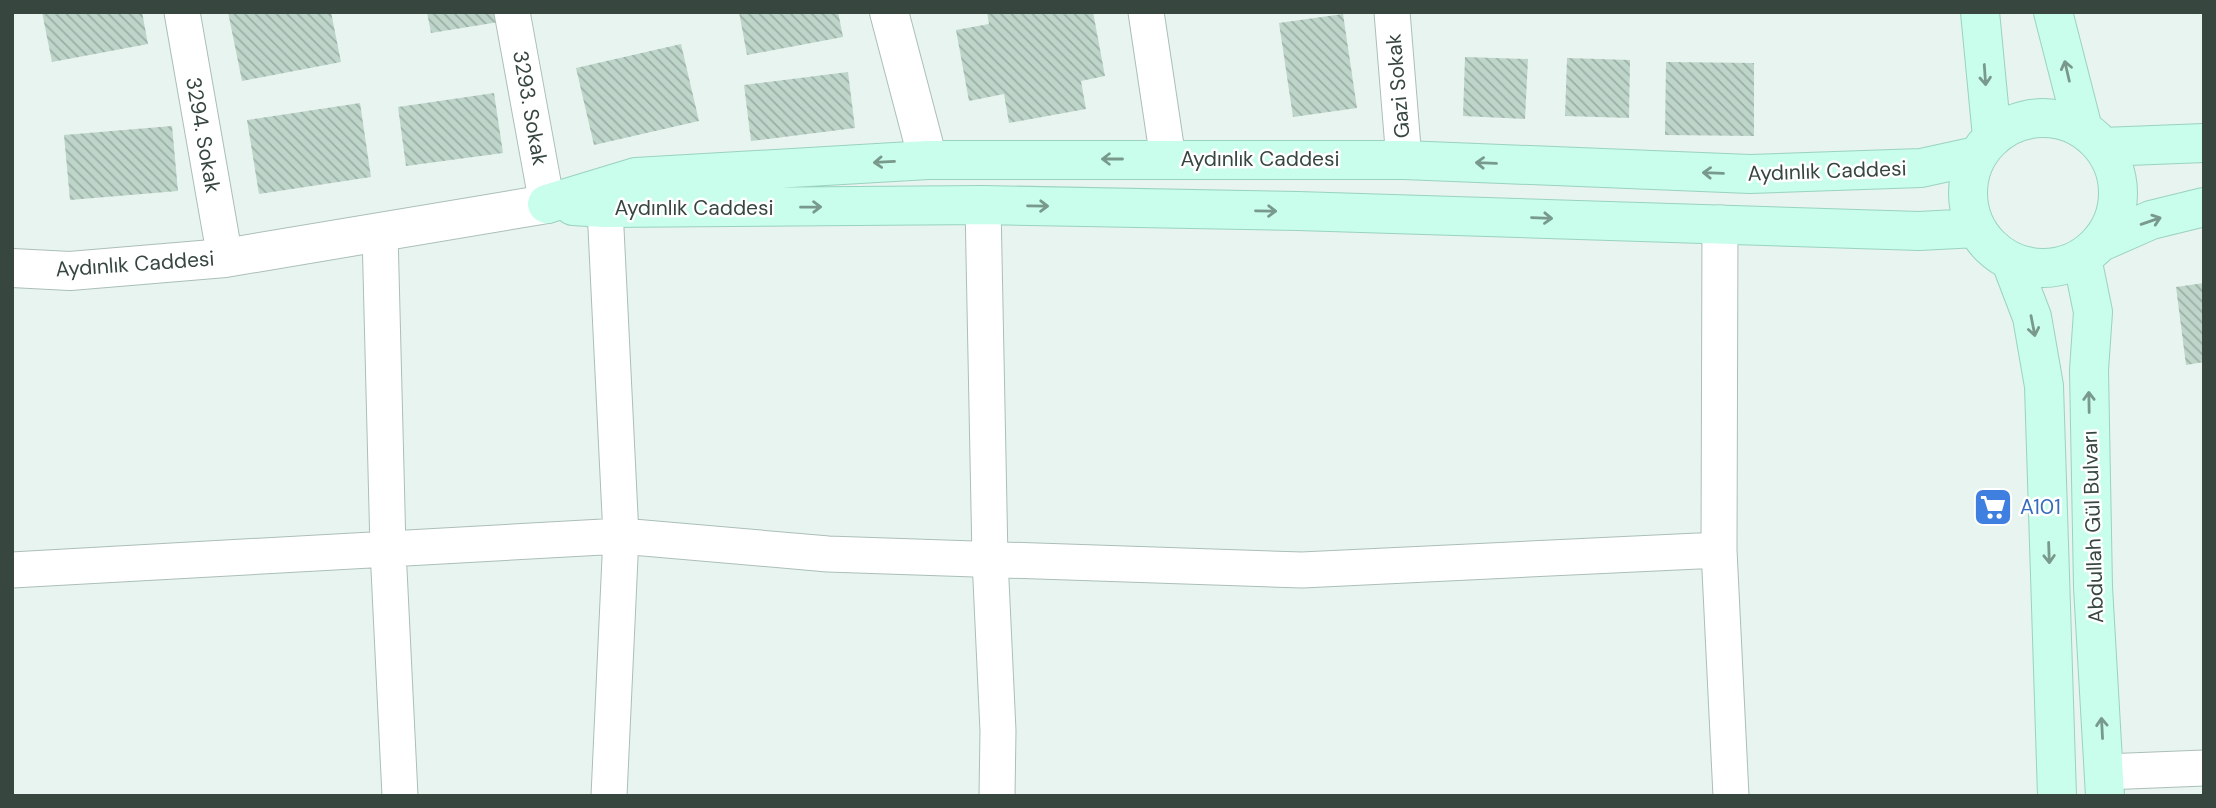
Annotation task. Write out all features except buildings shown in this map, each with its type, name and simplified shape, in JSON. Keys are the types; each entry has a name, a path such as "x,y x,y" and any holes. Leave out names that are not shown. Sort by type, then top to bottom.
{"main road":[{"path":"1980,12 1984,147"},
{"path":"2053,12 2093,138 2115,170 2119,195 2114,220 2091,250"},
{"path":"2204,143 2093,138 2061,119 2036,117 2012,124 1984,147 1968,180 1968,204 1976,228 1990,248 2011,262 2035,268 2059,267 2151,220 2204,207"},
{"name":"Aydınlık Caddesi","path":"547,204 636,177 928,160 1404,160 1750,174 1921,168 1984,147"},
{"name":"Aydınlık Caddesi","path":"547,204 605,208 983,205 1720,223 1919,231 1976,228"},
{"name":"Abdullah Gül Bulvarı","path":"2091,250 2093,312 2089,370 2092,559 2105,784"},
{"path":"2011,262 2032,317 2043,386 2057,796"}],"street":[{"name":"3294. Sokak","path":"182,12 225,258"},
{"name":"3293. Sokak","path":"512,12 547,204"},
{"path":"889,12 928,160"},
{"path":"1146,12 1168,159"},
{"name":"Gazi Sokak","path":"1392,12 1404,160"},
{"name":"Aydınlık Caddesi","path":"12,268 70,271 225,258 547,204"},
{"path":"983,205 998,796"},
{"path":"605,208 621,536 609,796"},
{"path":"1720,223 1719,550 1731,796"},
{"path":"380,232 388,549 400,796"},
{"path":"12,570 621,536 828,554 1302,570 1719,550"},
{"path":"2105,784 2204,768"}],"place":[{"name":"A101","path":"1993,507"}]}
